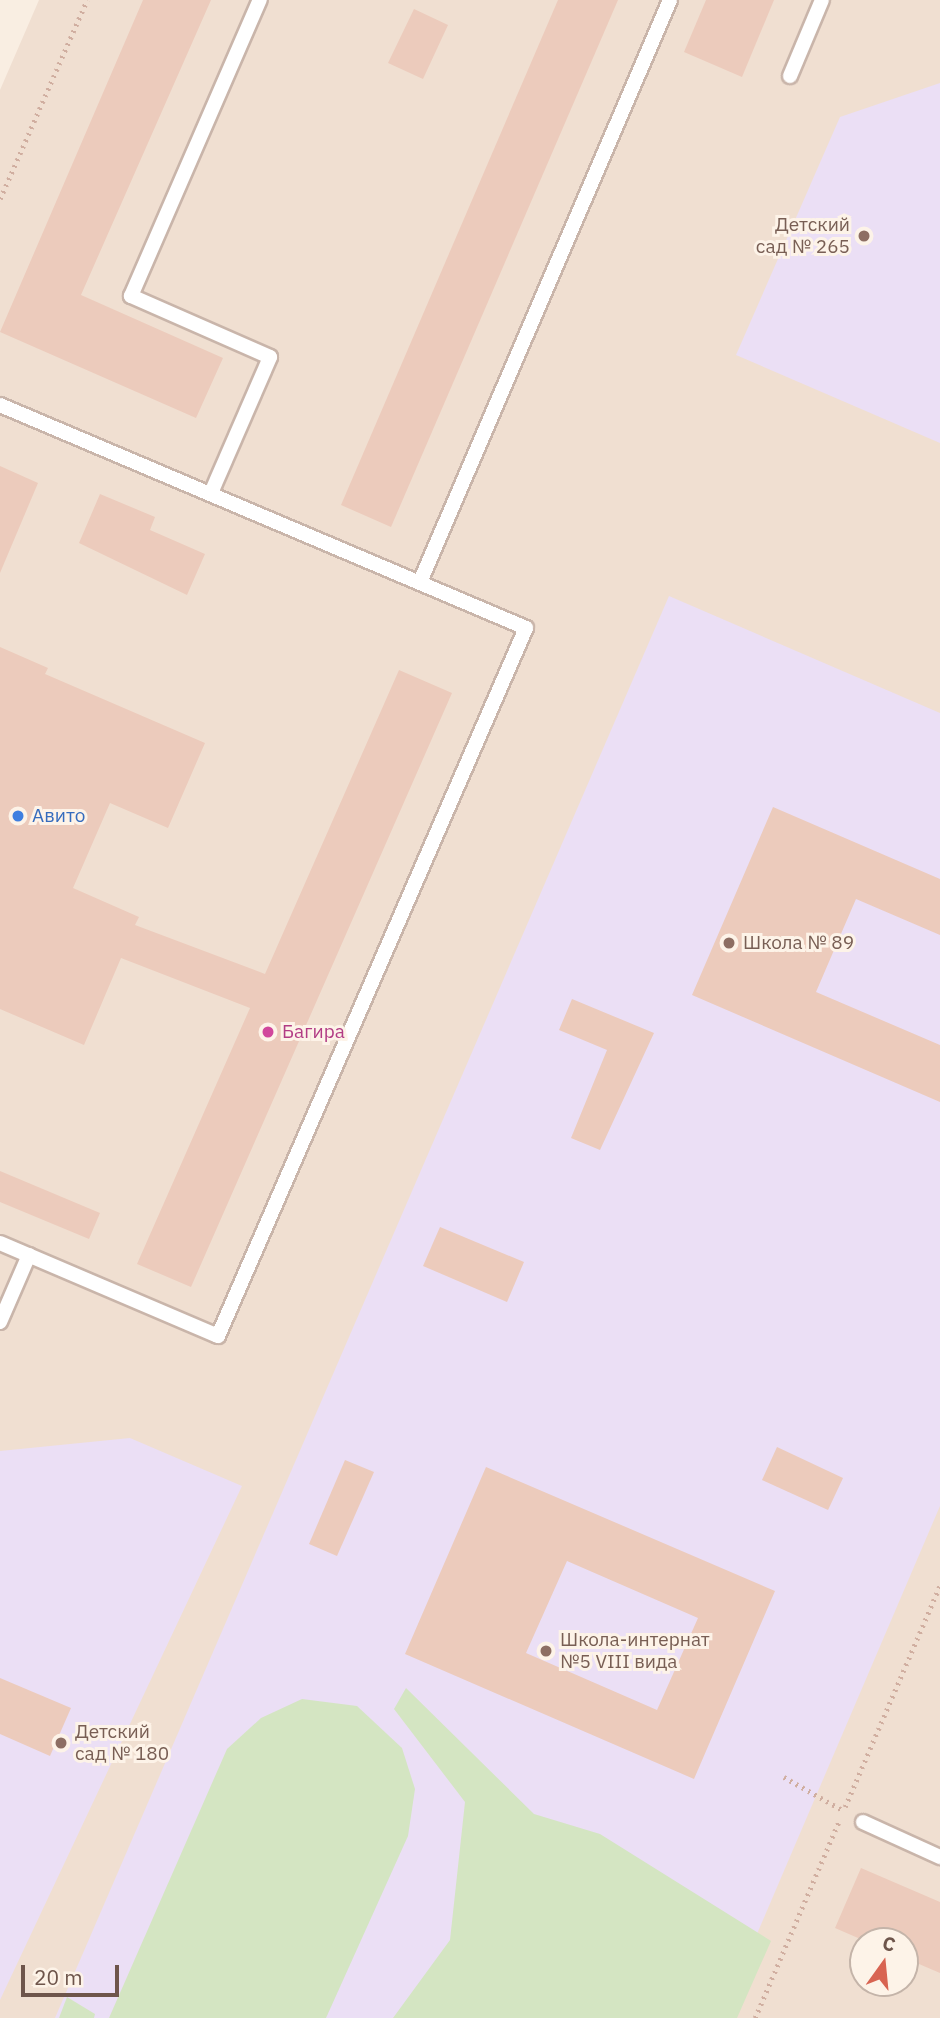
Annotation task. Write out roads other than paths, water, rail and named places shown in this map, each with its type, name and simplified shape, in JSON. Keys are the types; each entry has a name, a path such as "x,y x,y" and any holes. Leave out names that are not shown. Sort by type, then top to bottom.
{"lane":[{"path":"211,493 271,357 131,296 260,0"},
{"path":"420,582 670,0"},
{"path":"790,76 822,0"},
{"path":"0,405 526,628 218,1336 0,1243"},
{"path":"0,1322 29,1255"},
{"path":"863,1822 940,1857"}],"place":[{"name":"Детский сад № 265","path":"864,236"},
{"name":"Авито","path":"18,816"},
{"name":"Школа № 89","path":"729,943"},
{"name":"Багира","path":"268,1032"},
{"name":"Школа-интернат №5 VIII вида","path":"546,1651"},
{"name":"Детский сад № 180","path":"61,1743"}]}
